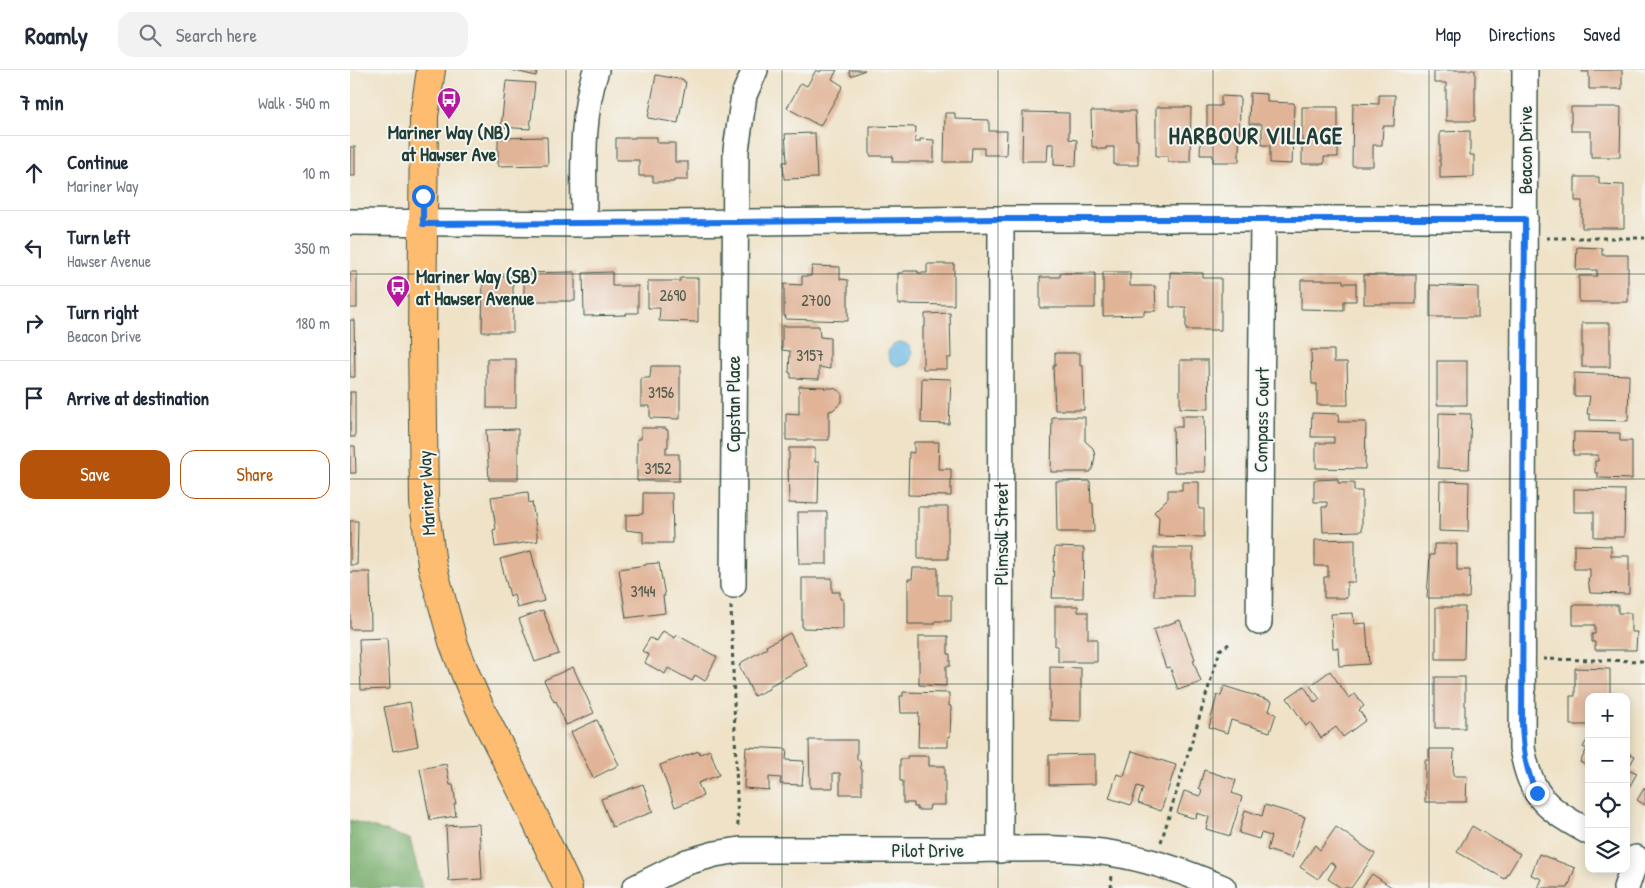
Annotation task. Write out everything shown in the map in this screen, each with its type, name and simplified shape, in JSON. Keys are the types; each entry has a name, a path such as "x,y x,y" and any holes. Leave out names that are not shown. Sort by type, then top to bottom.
{"main road":[{"name":"Mariner Way","path":"431,70 424,116 422,342 423,484 432,565 453,642 467,678 568,888"}],"street":[{"path":"584,224 585,130 590,89 596,70"},
{"name":"Capstan Place","path":"733,586 734,222 736,150 744,95 754,70"},
{"name":"Beacon Drive","path":"1525,70 1522,748 1526,770 1537,793 1566,819 1585,830"},
{"path":"350,222 584,224 1001,219 1525,219"},
{"name":"Plimsoll Street","path":"1000,850 1001,219"},
{"name":"Compass Court","path":"1259,622 1263,219"},
{"name":"Pilot Drive","path":"635,888 687,862 715,854 740,850 1077,850 1113,854 1155,863 1223,888"},
{"path":"1626,888 1636,858"}],"path":[{"path":"1548,238 1645,238"},
{"path":"733,586 731,621 736,818 740,850"},
{"path":"1160,847 1220,650 1229,644"},
{"path":"1554,660 1645,661"}],"green space":[{"path":"350,820 410,839 422,888 350,888"}],"water":[{"path":"900,342 908,346 912,354 908,362 900,366 892,362 888,354 892,346"}],"building":[{"path":"511,70 537,70 536,76"},
{"path":"816,70 820,72 821,70 837,70 832,79 843,86 820,126 787,108 801,83 807,86"},
{"path":"849,70 865,70 851,76"},
{"path":"1475,70 1475,121 1446,121 1446,83 1434,83 1434,71"},
{"path":"1582,70 1622,70 1622,89 1589,89 1589,72 1582,72"},
{"path":"656,75 686,82 678,123 648,118"},
{"path":"506,81 535,83 530,129 501,127"},
{"path":"1250,93 1267,94 1267,102 1294,103 1292,164 1270,163 1270,145 1262,145 1262,124 1249,124"},
{"path":"1379,95 1395,95 1394,126 1383,126 1382,145 1373,145 1373,166 1352,166 1353,103 1379,104"},
{"path":"1221,96 1240,97 1239,162 1213,162 1213,155 1200,155 1201,131 1207,131 1207,106 1221,106"},
{"path":"1156,107 1191,107 1190,162 1168,162 1168,156 1156,156"},
{"path":"1302,107 1338,107 1338,157 1324,157 1324,164 1302,164"},
{"path":"1571,107 1621,107 1620,157 1591,157 1591,131 1571,131"},
{"path":"1091,111 1135,111 1138,165 1114,165 1114,147 1097,149 1097,147 1092,147"},
{"path":"1023,112 1069,113 1069,139 1077,140 1076,166 1054,165 1054,144 1048,144 1047,161 1022,161"},
{"path":"945,113 955,113 955,119 989,120 989,131 1007,131 1006,155 984,155 984,148 972,148 971,162 944,162"},
{"path":"870,126 916,127 915,142 920,142 920,139 934,140 934,162 892,162 893,156 870,156"},
{"path":"1470,131 1470,155 1474,155 1474,177 1440,178 1440,132"},
{"path":"815,133 817,178 784,179 783,162 787,162 785,134"},
{"path":"547,137 548,165 498,166 498,138"},
{"path":"657,137 657,143 675,143 675,162 688,162 688,180 653,182 653,176 639,176 639,160 616,160 616,138"},
{"path":"350,147 355,147 355,176 350,176"},
{"path":"1575,177 1599,177 1599,184 1624,185 1624,228 1582,228 1582,201 1575,201"},
{"path":"1577,247 1602,248 1602,255 1628,255 1628,302 1579,302 1579,276 1597,276 1597,270 1576,270"},
{"path":"927,264 954,264 954,305 898,304 898,273 918,271 918,273 927,273"},
{"path":"812,266 840,267 840,279 848,280 848,321 785,319 784,284 802,285 802,276 811,276"},
{"path":"350,272 357,272 357,308 350,308"},
{"path":"575,272 575,301 524,301 524,273"},
{"path":"612,272 612,286 638,286 638,313 584,316 583,273"},
{"path":"1103,272 1130,272 1130,286 1155,286 1156,311 1144,311 1144,315 1103,316"},
{"path":"1170,272 1203,273 1203,278 1221,278 1221,330 1186,330 1186,307 1170,307"},
{"path":"1060,273 1095,273 1095,308 1040,308 1040,277 1060,277"},
{"path":"1364,275 1416,275 1416,304 1364,304"},
{"path":"483,276 513,276 513,332 482,332"},
{"path":"680,278 698,278 698,322 659,321 660,308 648,308 648,281 680,281"},
{"path":"1301,280 1343,280 1343,283 1356,283 1356,301 1344,301 1344,310 1301,309"},
{"path":"1430,285 1478,287 1478,317 1430,317"},
{"path":"950,313 951,358 947,358 947,369 923,369 923,327 925,327 925,314"},
{"path":"350,320 354,320 355,377 350,377"},
{"path":"1582,323 1610,323 1610,367 1582,367"},
{"path":"782,326 819,326 820,337 830,338 830,369 819,367 819,379 791,378 791,373 789,373 790,351 782,350"},
{"path":"1311,350 1334,350 1334,362 1347,362 1348,405 1317,405 1317,384 1312,384"},
{"path":"1055,353 1080,353 1080,366 1083,366 1084,410 1055,410 1053,366 1055,366"},
{"path":"487,359 516,359 516,408 487,408"},
{"path":"1180,360 1208,360 1209,409 1180,408"},
{"path":"1437,361 1467,361 1467,405 1437,405"},
{"path":"651,366 680,366 680,419 650,418 650,406 641,406 641,378 650,378"},
{"path":"1574,373 1629,375 1628,421 1590,420 1590,414 1587,414 1590,396 1574,396"},
{"path":"922,378 951,379 949,424 921,423"},
{"path":"799,386 834,388 842,393 842,402 829,411 829,440 786,440 786,413 799,414"},
{"path":"350,392 355,392 355,437 350,437"},
{"path":"1312,413 1339,414 1338,422 1366,422 1365,469 1316,468 1316,443 1334,443 1334,437 1311,437"},
{"path":"1439,413 1471,414 1469,469 1438,468"},
{"path":"1182,416 1204,416 1205,472 1174,472 1173,427 1182,427"},
{"path":"1052,417 1085,417 1085,441 1093,448 1095,456 1093,468 1090,472 1051,472"},
{"path":"641,428 666,428 668,430 666,454 679,454 679,481 637,481 637,439 641,439"},
{"path":"518,429 518,480 489,480 486,430"},
{"path":"1574,432 1620,433 1620,441 1632,441 1632,479 1598,478 1598,473 1595,473 1595,461 1598,461 1598,455 1573,455"},
{"path":"914,442 939,442 938,469 951,469 951,496 908,495 909,452 914,453"},
{"path":"350,446 355,446 356,473 350,473"},
{"path":"789,448 815,448 815,462 819,462 818,504 789,503"},
{"path":"1338,479 1338,483 1354,483 1354,491 1362,491 1362,531 1323,532 1322,507 1327,507 1327,502 1314,502 1314,480"},
{"path":"1056,481 1090,481 1094,532 1057,532"},
{"path":"1440,481 1469,482 1468,532 1439,531"},
{"path":"1182,482 1199,482 1199,509 1204,509 1204,537 1158,536 1159,517 1154,512 1168,498 1168,490 1182,490"},
{"path":"1574,489 1625,490 1624,537 1594,537 1594,512 1574,512"},
{"path":"528,492 529,503 532,502 538,541 495,547 493,530 496,529 491,497"},
{"path":"643,493 672,493 673,543 643,543 643,532 626,530 626,515 643,514"},
{"path":"918,507 948,507 948,559 918,559"},
{"path":"798,512 827,512 827,564 799,564"},
{"path":"350,521 358,521 357,565 350,565"},
{"path":"1355,539 1355,582 1347,582 1347,598 1324,598 1324,577 1328,577 1328,566 1315,566 1315,540"},
{"path":"1434,544 1457,544 1457,570 1470,570 1469,598 1427,598 1430,555 1434,555"},
{"path":"1574,545 1611,546 1611,556 1629,556 1629,594 1590,593 1588,578 1590,578 1590,569 1574,569"},
{"path":"1055,547 1084,548 1083,598 1052,598"},
{"path":"1154,548 1193,548 1193,596 1154,596"},
{"path":"531,551 544,601 517,608 514,594 510,596 500,559"},
{"path":"659,563 665,596 663,596 665,613 626,618 619,569"},
{"path":"913,568 938,568 938,595 951,595 951,621 935,621 935,624 908,624 908,579 912,579"},
{"path":"350,572 370,572 371,629 350,629"},
{"path":"802,578 832,578 832,592 840,592 840,599 843,599 843,629 802,628"},
{"path":"1573,605 1618,605 1618,613 1631,613 1631,632 1637,632 1636,650 1595,650 1592,634 1595,634 1595,625 1573,625"},
{"path":"1055,606 1078,606 1078,612 1088,612 1088,639 1097,639 1097,662 1058,662 1058,646 1055,646"},
{"path":"1436,607 1465,607 1464,659 1436,659"},
{"path":"543,610 559,654 535,662 519,619"},
{"path":"1353,613 1354,624 1366,623 1369,664 1339,666 1338,648 1333,648 1331,614"},
{"path":"1180,620 1195,659 1193,660 1201,682 1178,690 1170,667 1166,668 1153,630"},
{"path":"663,631 675,638 677,635 717,657 705,681 695,675 692,681 668,668 665,674 645,663 649,655 642,651 650,638 657,641"},
{"path":"790,633 807,666 754,696 739,665 767,648 766,646"},
{"path":"919,636 948,636 950,666 946,666 946,686 919,685"},
{"path":"387,638 390,689 361,690 359,639"},
{"path":"573,667 594,713 566,725 556,701 554,702 544,680"},
{"path":"1050,667 1081,668 1081,721 1050,720"},
{"path":"1575,668 1610,669 1610,693 1585,693 1585,725 1570,725 1570,696 1575,696"},
{"path":"1330,671 1349,698 1355,694 1364,706 1359,710 1366,720 1343,737 1336,727 1321,738 1310,722 1306,726 1287,698 1304,686 1315,703 1320,699 1310,686"},
{"path":"1435,677 1465,677 1465,728 1435,728"},
{"path":"1224,686 1272,701 1269,711 1276,714 1270,732 1231,720 1227,733 1209,727 1217,695 1221,696"},
{"path":"903,692 949,693 949,706 951,706 948,747 918,747 919,713 901,713 900,696 903,696"},
{"path":"410,702 418,746 393,751 384,707"},
{"path":"597,720 619,765 593,778 571,732"},
{"path":"809,740 857,740 857,760 860,760 862,769 862,794 840,794 840,773 833,773 833,788 810,788"},
{"path":"746,747 787,749 786,760 804,761 802,785 780,784 781,778 769,777 769,790 744,788"},
{"path":"1429,749 1454,749 1453,776 1467,776 1466,802 1425,802 1425,760 1429,760"},
{"path":"710,750 719,775 698,783 703,796 675,807 660,765 699,751 700,754"},
{"path":"1132,751 1176,765 1161,811 1138,803 1143,788 1137,786 1131,805 1109,798 1117,774 1124,776"},
{"path":"1585,753 1585,765 1580,762"},
{"path":"1095,754 1095,784 1049,785 1049,755"},
{"path":"1630,754 1635,756 1630,765"},
{"path":"907,756 929,756 929,766 945,766 945,805 930,805 929,810 917,810 917,807 914,807 914,803 903,803 900,759 907,759"},
{"path":"446,764 450,785 453,785 456,816 430,820 420,769"},
{"path":"1204,770 1236,780 1232,793 1242,797 1230,836 1206,829 1209,817 1197,813 1196,819 1177,813 1184,791 1200,796 1202,790 1199,788"},
{"path":"1630,770 1637,773 1630,786"},
{"path":"643,784 653,812 612,827 601,799"},
{"path":"1645,787 1645,805 1637,800"},
{"path":"1265,805 1305,817 1292,858 1267,850 1271,836 1261,833 1259,839 1239,833 1245,810 1262,816"},
{"path":"479,824 482,879 449,881 446,826"},
{"path":"1472,826 1520,854 1505,879 1457,852"},
{"path":"1336,827 1375,854 1351,888 1341,888 1328,879 1336,866 1330,862 1318,879 1300,867 1315,845 1320,850"},
{"path":"1539,854 1575,868 1568,888 1538,888 1542,879 1531,875"},
{"path":"1372,874 1393,888 1362,888"}],"place":[{"name":"Mariner Way (NB) at Hawser Ave","path":"449,120"},
{"name":"Mariner Way (SB) at Hawser Avenue","path":"398,308"}],"district":[{"name":"HARBOUR VILLAGE","path":"1256,136"}],"route":[{"path":"423,196 423,224 1001,219 1525,219 1522,748 1526,770 1537,793"}]}
